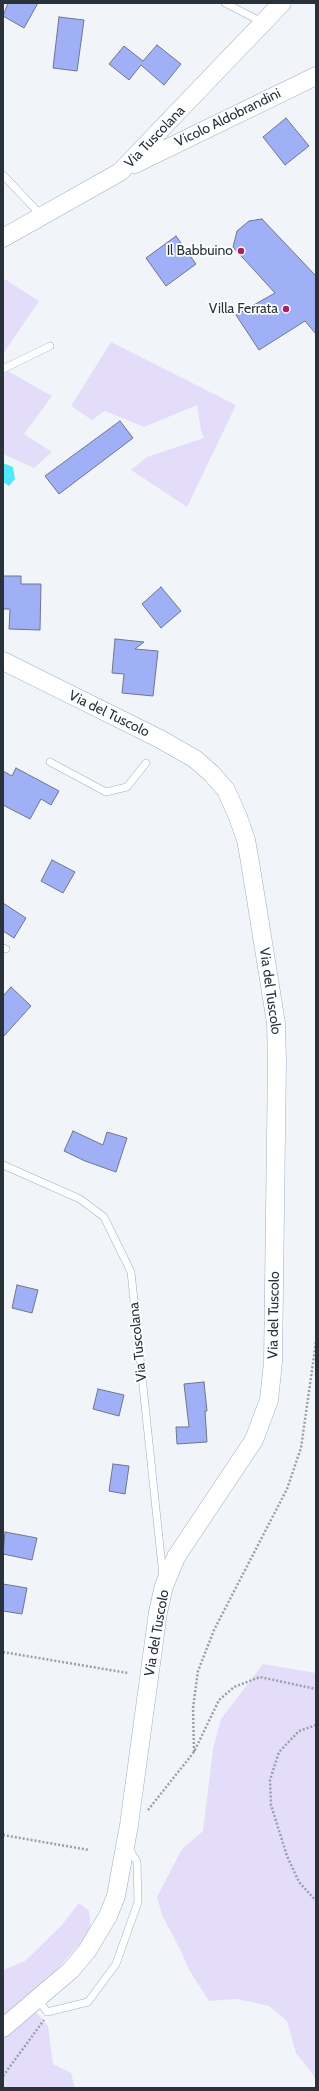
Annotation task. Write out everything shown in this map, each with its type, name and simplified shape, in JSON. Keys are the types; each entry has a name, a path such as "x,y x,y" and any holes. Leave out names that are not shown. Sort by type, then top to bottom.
{"street":[{"name":"Via Tuscolana","path":"3,238 43,217 120,172 165,127 282,3"},
{"name":"Vicolo Aldobrandini","path":"120,172 182,140 316,76"},
{"path":"165,127 182,140"},
{"name":"Via del Tuscolo","path":"3,661 160,739 194,759 211,773 226,790 246,840 276,1023 272,1382 269,1400 254,1440 176,1557 164,1586 158,1612 129,1825 116,1896 99,1933 87,1951 43,2005 3,2028"}],"lane":[{"path":"225,3 263,23"},
{"path":"3,175 43,217"},
{"path":"3,369 50,346"},
{"path":"50,762 106,792 127,786 146,763"},
{"name":"Via Tuscolana","path":"3,1165 80,1199 104,1217 131,1272 164,1586"},
{"path":"43,2005 88,2002 116,1964 138,1902 137,1862 126,1844"}],"path":[{"path":"194,1752 193,1708 198,1671 214,1630 287,1489 301,1448 316,1342"},
{"path":"3,1652 128,1673"},
{"path":"129,1825 143,1818 153,1801 194,1752 219,1700 234,1687 260,1677 316,1689"},
{"path":"316,1724 299,1731 280,1752 270,1780 271,1805 287,1856 299,1882 316,1901"},
{"path":"3,1835 89,1850"},
{"path":"3,2076 46,2018 43,2005"}],"shaded area":[{"path":"3,278 39,301 3,354"},
{"path":"111,342 236,405 187,507 131,470 147,457 204,438 201,430 197,405 144,427 105,411 92,420 71,406"},
{"path":"8,371 52,396 24,434 52,452 34,468 3,454 3,374"},
{"path":"263,1664 316,1673 316,2081 312,2073 296,2053 287,2021 269,2006 237,1999 209,2001 189,1970 162,1915 157,1897 182,1849 203,1831 213,1749 221,1719"},
{"path":"79,1903 89,1911 91,1931 55,1972 24,1998 48,2026 53,2064 71,2073 75,2088 3,2088 3,1970 25,1961 61,1926"}],"water":[{"path":"3,463 13,467 15,479 9,486 3,482"}],"building":[{"path":"8,3 38,3 24,28 3,16"},
{"path":"59,17 84,20 77,71 53,68"},
{"path":"157,45 181,64 164,85 141,65 129,80 109,64 124,46 143,61"},
{"path":"286,118 309,146 285,165 263,137"},
{"path":"262,219 316,276 316,334 305,321 259,350 236,315 275,293 233,247 237,231 249,221"},
{"path":"176,236 196,264 166,286 146,258"},
{"path":"120,421 133,438 59,494 45,476"},
{"path":"3,576 21,576 21,584 41,584 40,630 9,629 10,609 3,609"},
{"path":"161,587 181,611 161,628 142,604"},
{"path":"115,639 144,642 135,649 158,651 153,696 122,693 124,674 112,673"},
{"path":"16,768 59,791 51,805 41,799 30,819 3,805 3,771 12,776"},
{"path":"52,860 75,872 63,893 41,881"},
{"path":"3,903 26,918 14,938 3,931"},
{"path":"11,987 31,1006 3,1037 3,996"},
{"path":"73,1131 103,1145 107,1132 127,1138 116,1172 85,1161 64,1151"},
{"path":"17,1285 38,1290 32,1313 12,1308"},
{"path":"204,1382 207,1411 205,1411 207,1442 177,1444 176,1427 189,1427 184,1384"},
{"path":"98,1389 124,1395 119,1416 93,1409"},
{"path":"113,1464 129,1466 125,1494 109,1491"},
{"path":"5,1532 37,1538 32,1560 3,1554"},
{"path":"3,1584 27,1588 22,1614 3,1611"}],"place":[{"name":"Il Babbuino","path":"241,251"},
{"name":"Villa Ferrata","path":"286,309"}]}
